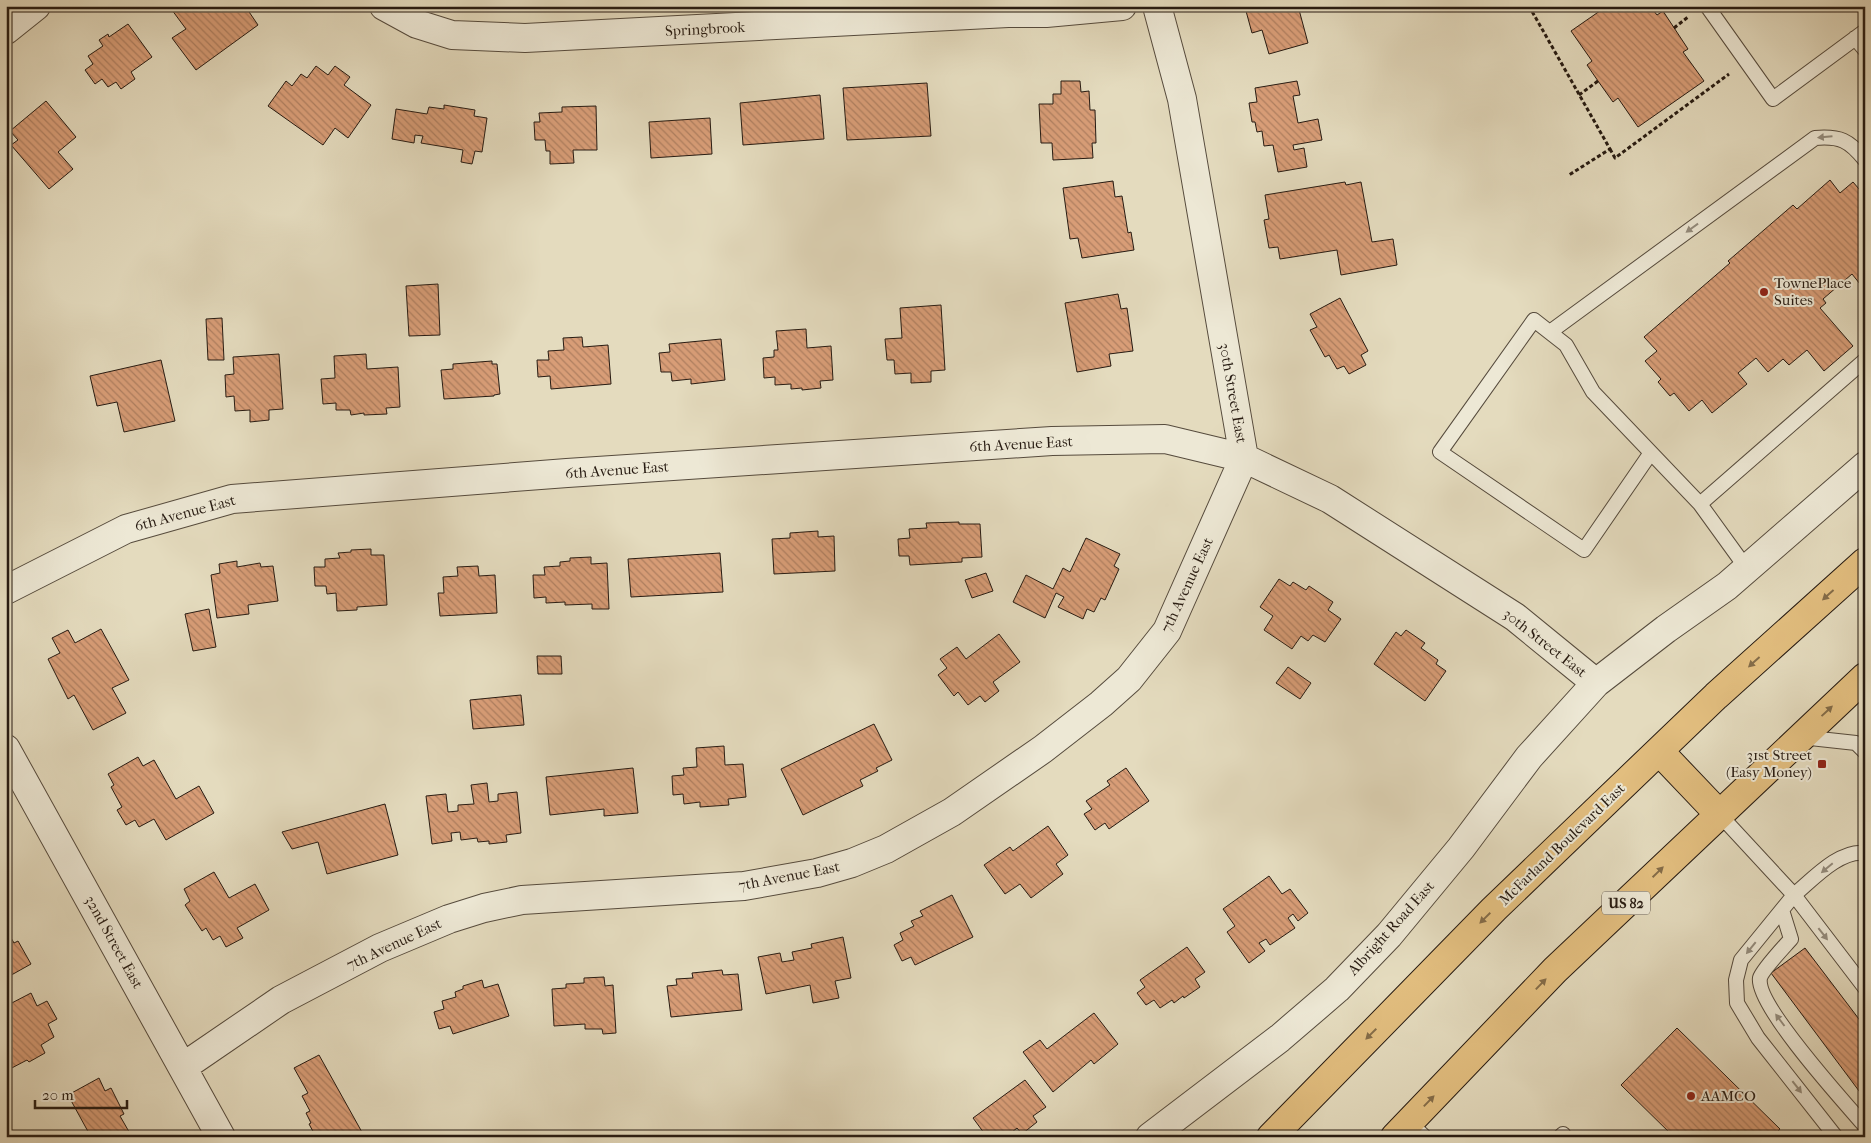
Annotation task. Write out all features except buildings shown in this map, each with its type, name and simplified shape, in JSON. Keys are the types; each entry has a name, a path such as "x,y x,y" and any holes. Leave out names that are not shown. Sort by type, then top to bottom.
{"highway":[{"name":"McFarland Boulevard East","path":"1271,1137 1494,909 1716,696 1865,562"},
{"name":"US 82","path":"1410,1132 1555,970 1865,677"},
{"path":"1659,751 1719,814"}],"street":[{"path":"6,30 36,6"},
{"name":"Springbrook","path":"384,6 416,24 452,35 525,38 1046,12 1122,6"},
{"name":"30th Street East","path":"1157,6 1182,99 1244,458 1330,499 1515,617 1596,683"},
{"name":"6th Avenue East","path":"6,590 126,529 232,498 586,472 1052,442 1165,439 1244,458"},
{"name":"7th Avenue East","path":"183,1067 280,1000 380,948 449,919 484,908 522,900 744,886 817,872 852,863 886,849 952,812 1043,749 1101,704 1129,679 1167,631 1244,458"},
{"name":"Albright Road East","path":"1150,1137 1280,1038 1337,989 1389,935 1461,848 1529,757 1596,683 1666,629 1727,586 1865,466"},
{"name":"32nd Street East","path":"6,748 221,1137"}],"lane":[{"path":"1707,6 1773,99 1860,35 1865,50"},
{"path":"1550,332 1815,138 1833,136 1854,146 1865,160"},
{"path":"1650,454 1584,550 1440,452 1534,320 1566,345 1593,392 1650,454 1700,504 1747,569"},
{"path":"1700,504 1865,360"},
{"path":"1800,737 1856,743 1865,752"},
{"path":"1719,814 1794,895 1865,988"},
{"path":"1836,1137 1758,1038 1737,1003 1736,980 1741,960 1794,895 1837,859 1856,852 1865,853"},
{"path":"1782,910 1791,939 1760,976 1760,988 1768,1005 1826,1082 1865,1126"},
{"path":"1560,1137 1563,1134 1565,1137"}],"path":[{"path":"1529,6 1615,158 1731,73 1726,66"},
{"path":"1674,28 1690,15 1687,11"},
{"path":"1579,95 1598,82"},
{"path":"1569,175 1610,149"}],"place":[{"name":"TownePlace Suites","path":"1764,292"},
{"name":"31st Street (Easy Money)","path":"1822,764"},
{"name":"AAMCO","path":"1691,1096"}]}
